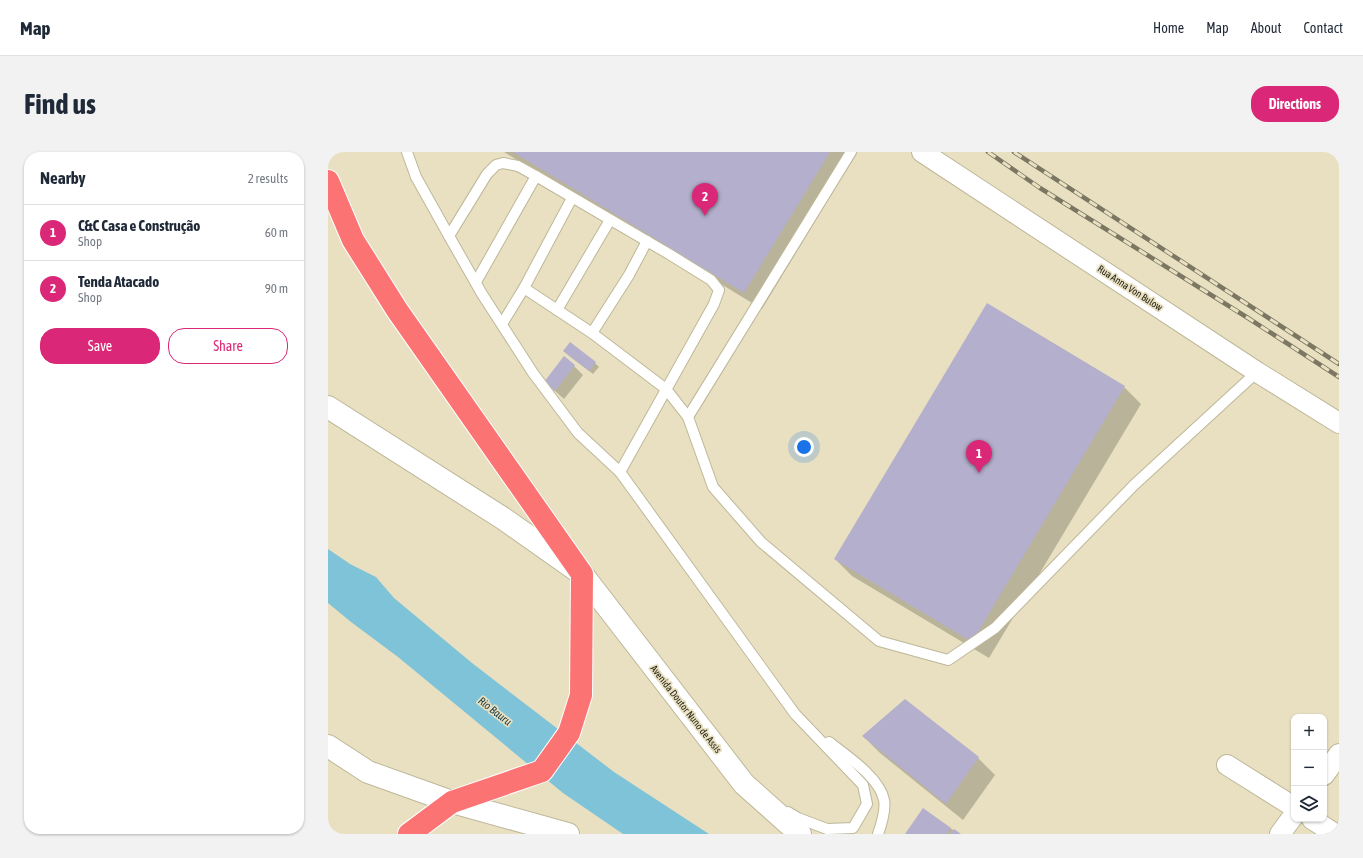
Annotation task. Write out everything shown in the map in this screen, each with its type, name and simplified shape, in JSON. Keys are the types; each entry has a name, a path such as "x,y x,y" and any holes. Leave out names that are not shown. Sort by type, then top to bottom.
{"highway":[{"path":"328,181 353,240 397,310 582,574 582,695 569,733 542,771 488,791 452,802 409,834"}],"main road":[{"name":"Avenida Doutor Nuno de Assis","path":"328,406 504,519 582,574 744,784 800,834"},
{"path":"328,746 368,772 452,802 568,834"}],"street":[{"name":"Rua Anna Von Bulow","path":"922,152 1257,372 1339,423"},
{"path":"1327,771 1339,754"},
{"path":"1227,764 1291,805"},
{"path":"1280,834 1291,819"},
{"path":"1317,822 1336,834"}],"lane":[{"path":"407,152 416,177 449,236 533,373 578,433 620,472 795,714 864,785 867,804 852,828 828,829 798,818 744,784"},
{"path":"688,417 852,152"},
{"path":"449,236 487,174 496,165 504,163 518,166 536,176 711,280 718,290 714,304 620,472"},
{"path":"476,282 536,176"},
{"path":"502,324 524,288 572,198"},
{"path":"556,310 610,220"},
{"path":"592,333 629,275 647,241"},
{"path":"524,288 592,333 666,389 688,417 713,487 761,542 879,641 948,660 995,628 1134,485 1257,372"},
{"path":"795,714 858,765 878,786 884,801 881,826 878,834"}],"water":[{"name":"Rio Bauru","path":"328,549 350,564 376,577 394,598 472,663 614,772 709,834 623,834 563,793 398,657 328,603"}],"building":[{"path":"513,152 830,152 744,293"},
{"path":"987,303 1125,386 972,642 834,559"},
{"path":"570,342 596,362 589,371 563,351"},
{"path":"564,356 575,365 555,391 544,382"},
{"path":"905,699 979,757 946,804 862,736"},
{"path":"923,808 951,828 946,834 905,834"},
{"path":"954,829 961,834 950,834"}],"railway":[{"path":"988,152 1040,188 1248,318 1339,377"},
{"path":"1014,152 1339,364"}],"place":[{"name":"Tenda Atacado","path":"705,216"},
{"name":"C&C Casa e Construção","path":"979,473"}]}
